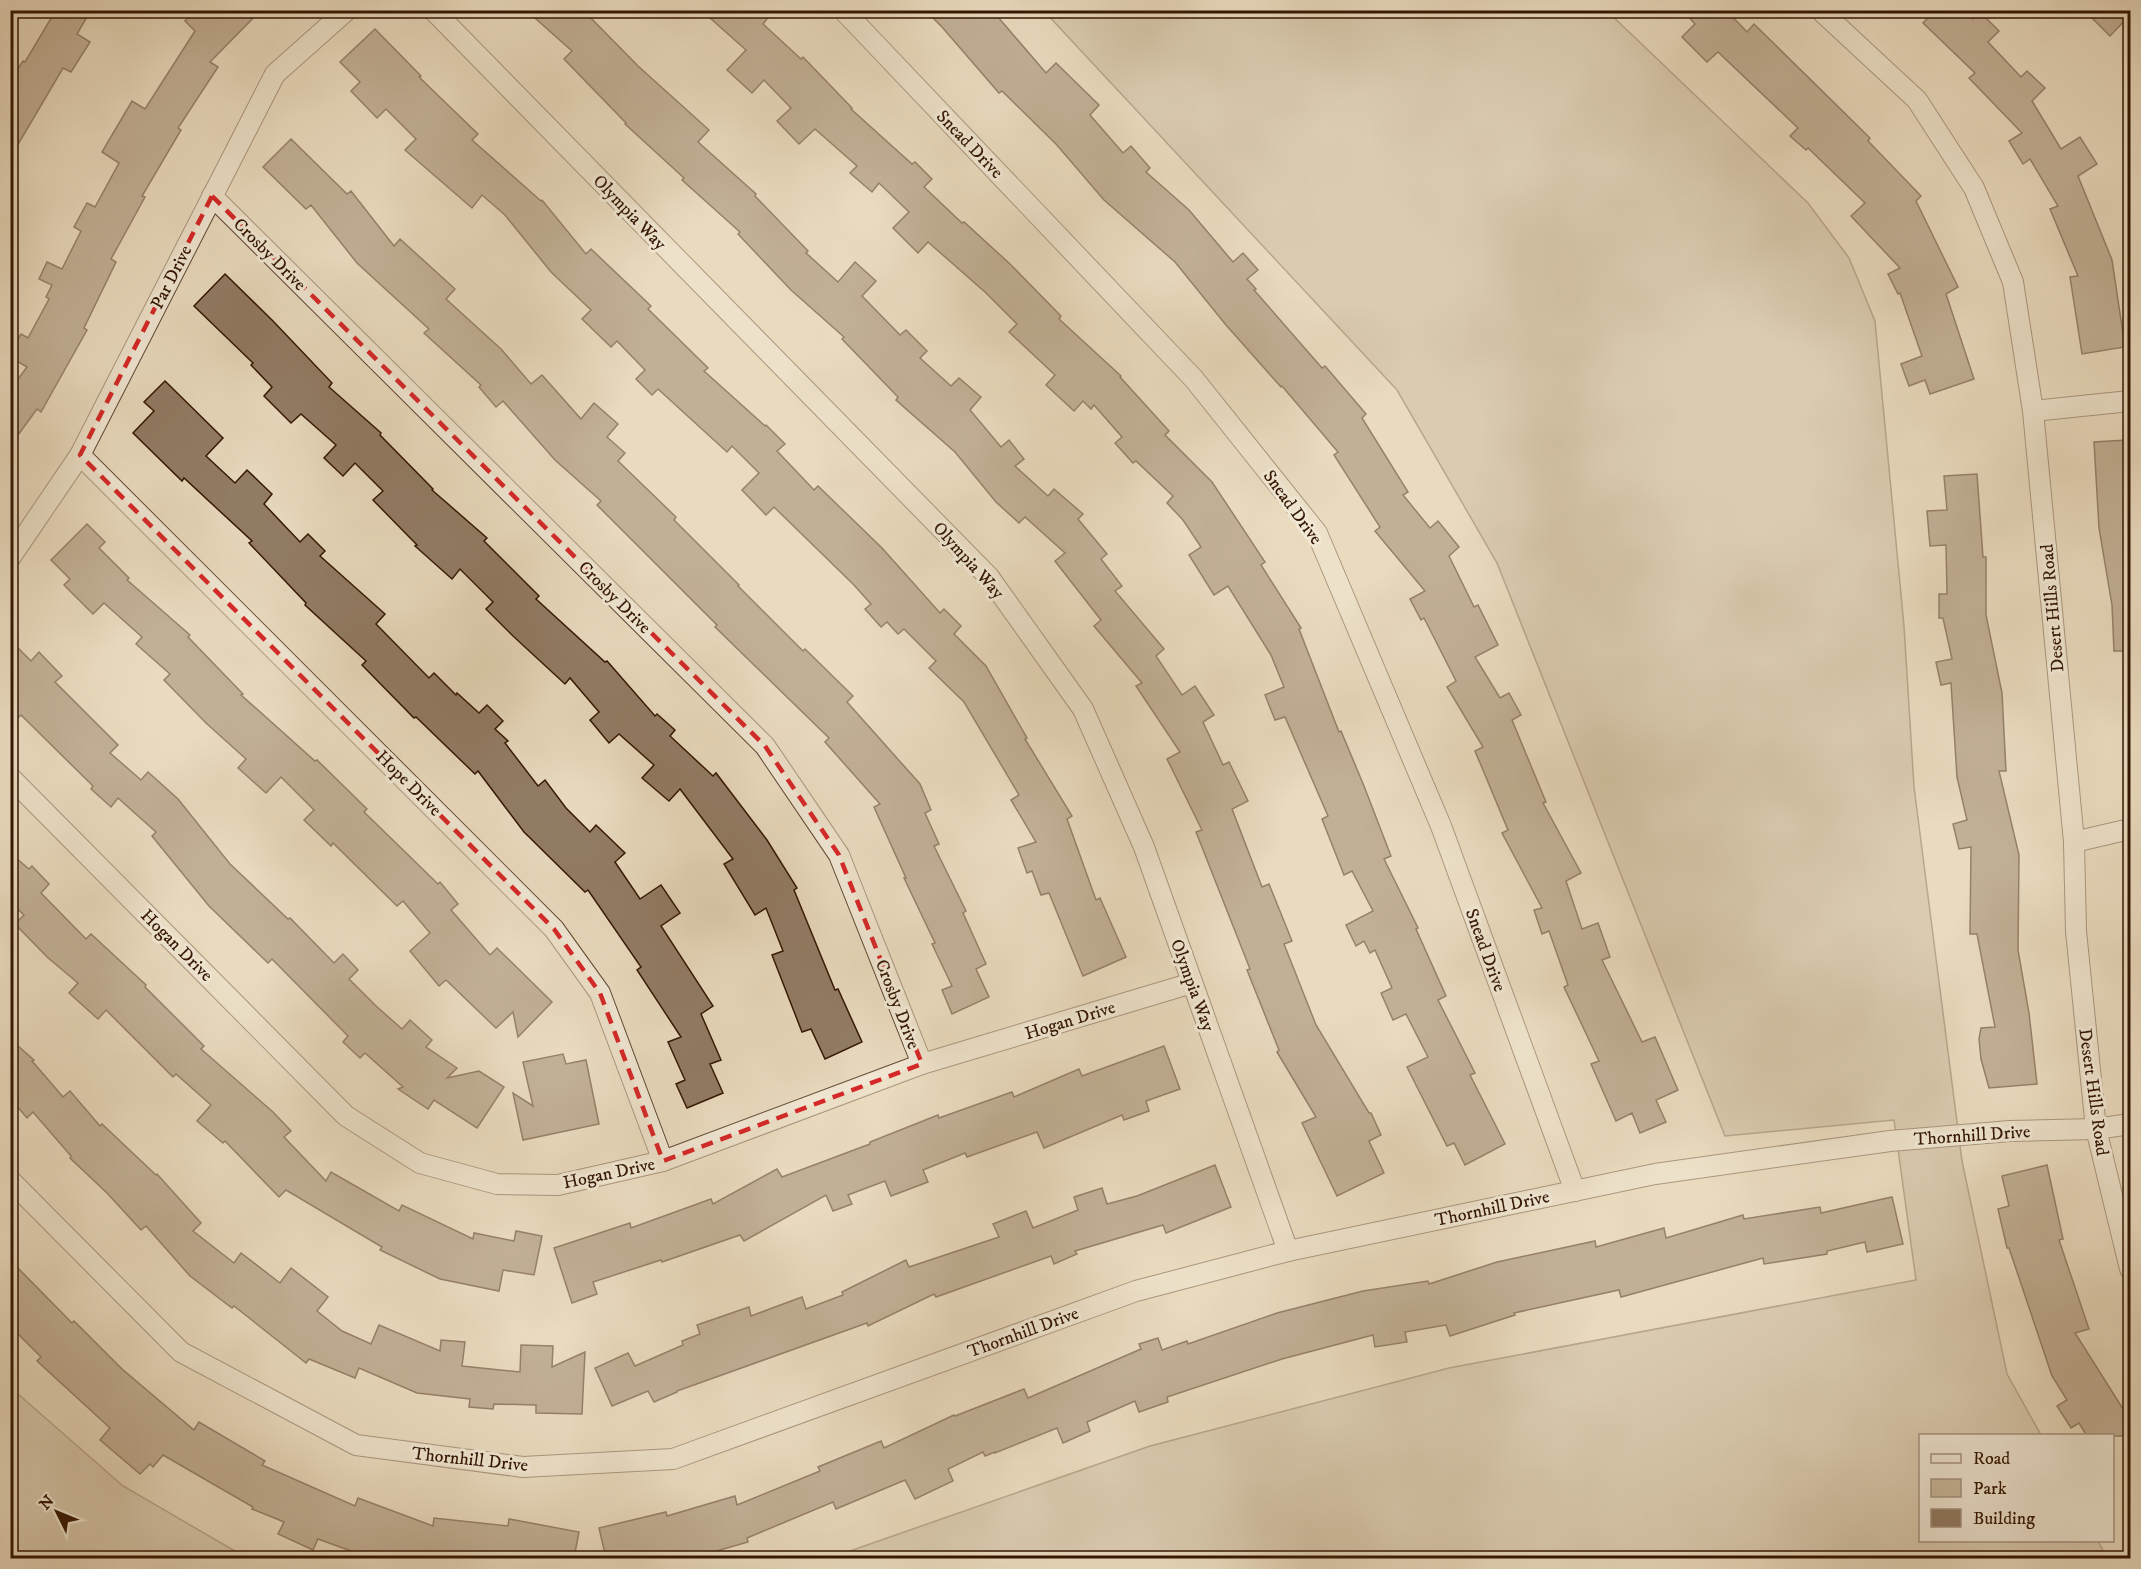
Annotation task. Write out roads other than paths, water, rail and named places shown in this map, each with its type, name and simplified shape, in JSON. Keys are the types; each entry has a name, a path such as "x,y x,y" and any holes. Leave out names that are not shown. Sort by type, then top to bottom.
{"street":[{"name":"Par Drive","path":"10,558 80,455 274,74 347,10"},
{"name":"Olympia Way","path":"433,10 989,577 1083,709 1144,847 1288,1251"},
{"name":"Snead Drive","path":"843,10 1194,379 1317,533 1441,826 1575,1191"},
{"name":"Desert Hills Road","path":"1820,10 1917,100 1974,189 2013,282 2033,411 2074,842 2076,931 2096,1130 2130,1269"},
{"name":"Crosby Drive","path":"212,196 765,746 839,855 922,1064"},
{"path":"2033,411 2130,401"},
{"name":"Hope Drive","path":"80,455 554,929 600,993 663,1161"},
{"name":"Hogan Drive","path":"10,777 346,1116 420,1163 497,1184 558,1185 663,1161 922,1064 1192,983"},
{"path":"2074,842 2130,829"},
{"name":"Thornhill Drive","path":"10,1180 181,1352 356,1445 523,1467 673,1459 1136,1292 1288,1251 1655,1174 1890,1141 2010,1131 2096,1130 2130,1124"}]}
